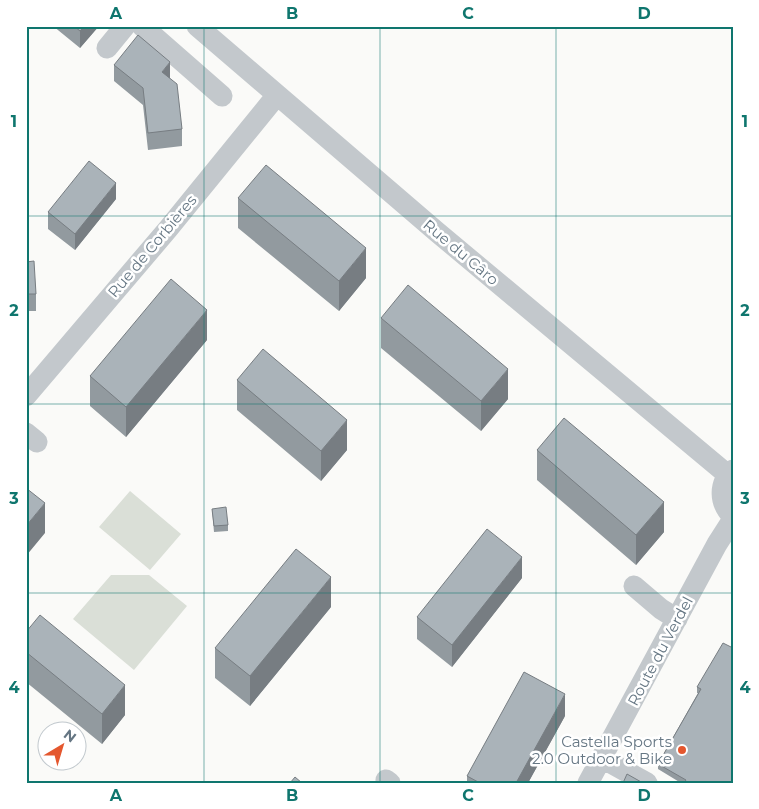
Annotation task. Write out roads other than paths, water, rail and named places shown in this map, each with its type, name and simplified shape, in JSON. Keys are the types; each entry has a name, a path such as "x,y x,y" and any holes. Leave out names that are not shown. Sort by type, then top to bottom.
{"street":[{"path":"107,48 126,26"},
{"path":"142,26 222,96"},
{"name":"Rue du Câro","path":"197,26 437,232 730,473"},
{"name":"Rue de Corbières","path":"26,396 156,243 277,95"},
{"path":"730,473 723,483 721,493 722,502 733,518"},
{"name":"Route du Verdel","path":"588,783 717,544 733,518"},
{"path":"634,586 677,619"},
{"path":"602,758 647,783"}],"place":[{"name":"Castella Sports 2.0 Outdoor & Bike","path":"682,750"}]}
